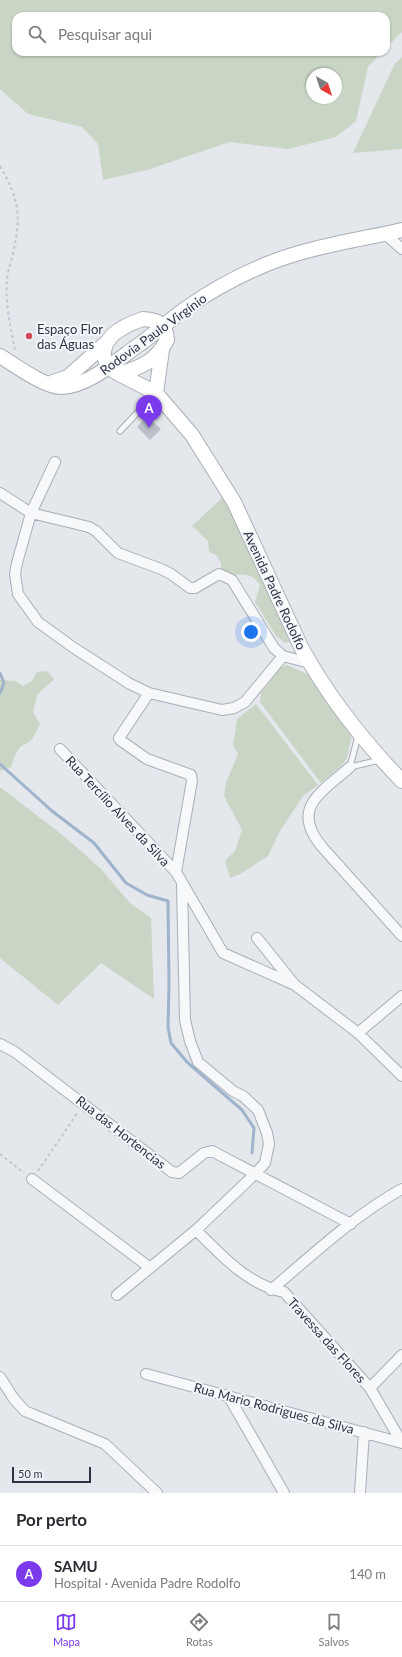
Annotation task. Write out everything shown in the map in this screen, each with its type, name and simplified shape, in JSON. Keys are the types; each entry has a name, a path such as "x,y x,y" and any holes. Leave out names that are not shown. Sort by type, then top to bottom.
{"street":[{"name":"Rodovia Paulo Virgínio","path":"0,356 38,380 60,388 72,385 113,371 164,339 187,308 239,277 268,264 304,252 402,230"},
{"path":"385,234 402,249"},
{"path":"47,383 68,377 116,333 132,323 143,319 156,320 164,339 156,393"},
{"path":"106,343 104,355 113,371 138,368 148,363 164,339"},
{"name":"Avenida Padre Rodolfo","path":"113,371 156,393 192,435 234,502 301,647 310,663 359,733 381,760 402,781"},
{"path":"54,462 31,514 17,564 16,574 18,594 38,622 74,648 130,684 149,693 219,709 230,709 245,702 283,656"},
{"path":"0,494 31,514 89,527 96,531 118,552 166,572 190,588 195,588 219,574 232,580 274,648 283,656 310,663"},
{"path":"149,693 119,738 147,758 191,775 192,781 176,872"},
{"name":"Rua Tercílio Alves da Silva","path":"60,749 176,872 223,953 295,985"},
{"path":"350,767 314,799 310,809 309,826 312,833 323,848 402,936"},
{"path":"117,1295 149,1267 196,1230 256,1173 265,1163 269,1144 267,1133 258,1110 243,1096 232,1091 198,1062 190,1041 185,1020 182,883"},
{"path":"257,938 295,985 358,1033 402,1076"},
{"path":"358,1033 402,996"},
{"name":"Rua das Hortencias","path":"0,1044 16,1052 172,1172 179,1173 204,1153 212,1151 351,1224"},
{"path":"32,1179 149,1267"},
{"path":"271,1290 351,1224 388,1197 402,1189"},
{"name":"Travessa das Flores","path":"196,1230 230,1265 271,1290 284,1292 370,1388 402,1443"},
{"path":"370,1388 402,1355"},
{"name":"Rua Mario Rodrigues da Silva","path":"146,1374 402,1443"},
{"path":"0,1377 14,1399 25,1411 105,1444 157,1493"},
{"path":"229,1396 284,1493"},
{"path":"360,1493 364,1432"}],"lane":[{"path":"120,431 156,393"},
{"path":"359,733 350,767 381,760"}],"path":[{"path":"0,166 12,189 17,204 19,217 7,280 7,297 17,366"},
{"path":"0,1154 32,1179 84,1104"}],"green space":[{"path":"0,0 402,0 402,32 390,44 390,12 12,12 12,56 378,56 368,67 356,121 336,137 288,149 230,142 147,170 103,180 98,144 82,127 28,114 0,89"},
{"path":"402,57 402,149 353,153 394,65"},
{"path":"223,497 291,641 285,643 276,636 255,602 260,585 257,581 249,576 241,574 226,575 221,570 221,563 216,555 209,552 208,541 192,526"},
{"path":"287,665 307,674 352,734 347,758 342,765 321,783 260,702 261,693 281,667"},
{"path":"47,671 54,679 37,695 33,712 40,724 32,740 20,747 15,755 11,767 0,771 0,680 15,681 23,686 32,681 37,672"},
{"path":"256,704 318,785 303,796 280,831 268,856 240,874 230,878 225,861 235,851 242,830 224,796 226,783 238,754 233,745 237,719"},
{"path":"0,787 65,837 101,869 130,903 151,918 154,999 101,963 58,1005 0,958"}],"building":[{"path":"147,416 161,429 150,440 137,427"}],"waterway":[{"path":"0,673 4,683 0,693"},
{"path":"0,764 52,811 94,843 126,883 147,895 168,901 168,1027 171,1043 187,1062 242,1110 254,1128 252,1153"}],"place":[{"name":"Espaço Flor das Águas","path":"29,336"},
{"name":"SAMU","path":"149,428"}]}
